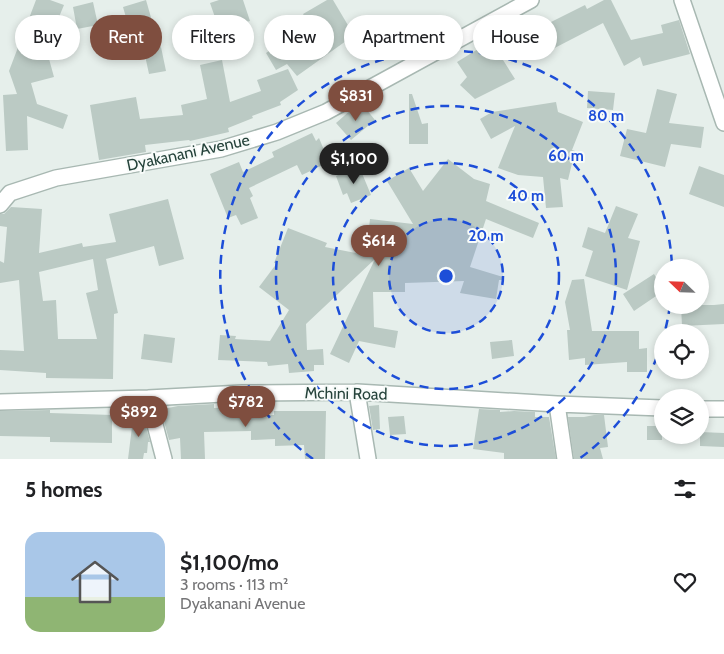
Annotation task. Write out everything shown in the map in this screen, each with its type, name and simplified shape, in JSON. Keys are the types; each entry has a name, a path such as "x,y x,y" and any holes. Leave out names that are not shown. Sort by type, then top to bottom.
{"street":[{"name":"Dyakanani Avenue","path":"0,205 5,192 56,178 221,149 277,132 326,112 531,0"},
{"path":"682,0 724,122"},
{"path":"357,392 368,459"},
{"name":"Mchini Road","path":"0,402 148,398 242,393 357,392 654,408"},
{"path":"148,398 164,459"},
{"path":"557,404 565,459"},
{"path":"709,409 724,409"}],"building":[{"path":"36,0 50,0 64,5 60,15 30,15"},
{"path":"146,0 150,15 125,15 123,7"},
{"path":"219,0 243,0 248,15 214,15 210,3"},
{"path":"327,0 333,0 344,19 344,42 334,50 334,15 303,14"},
{"path":"604,0 611,0 631,40 663,33 661,25 679,20 690,54 643,66 640,57 624,66 603,23 557,47 557,19 585,5 587,9"},
{"path":"93,2 96,15 90,15 90,27 80,28 80,15 74,15 73,7"},
{"path":"162,52 166,71 149,74 146,60 162,60"},
{"path":"473,52 473,60 503,60 515,79 475,99 460,85 467,77 457,62"},
{"path":"15,55 15,60 49,60 54,77 31,83 37,104 68,115 63,129 27,116 28,150 6,151 3,95 17,94 9,71"},
{"path":"222,60 230,102 261,91 257,80 288,69 298,90 280,102 281,105 228,128 229,132 190,141 145,145 146,152 99,160 90,105 136,97 140,119 183,115 181,105 207,99 200,65"},
{"path":"270,60 319,60 297,76 287,64 276,70"},
{"path":"657,89 677,94 669,123 704,127 701,148 671,144 665,167 620,156 627,129 646,133"},
{"path":"588,91 615,93 613,110 587,108"},
{"path":"409,94 412,94 422,124 428,123 428,144 409,144"},
{"path":"556,102 558,112 583,122 572,150 575,151 568,180 560,178 563,207 546,208 543,177 518,175 498,168 515,126 491,139 480,119 492,112"},
{"path":"362,104 375,120 351,140 336,123 352,109 354,111"},
{"path":"312,133 316,141 319,138 329,162 302,175 297,165 249,188 253,196 250,198 258,218 241,225 236,215 228,218 210,174 239,162 243,172 274,157 272,152"},
{"path":"448,159 474,179 490,184 486,201 539,223 533,238 486,219 470,267 503,277 503,280 499,280 496,299 460,293 464,281 405,283 405,292 373,292 374,327 398,331 395,348 359,341 349,363 330,354 375,259 306,324 307,350 323,349 324,365 314,365 314,371 289,373 288,364 268,366 267,362 218,360 220,335 236,336 235,339 270,341 289,310 259,287 277,263 274,263 288,228 327,243 325,247 366,255 370,219 413,224 387,181 409,168 423,191"},
{"path":"359,166 371,195 351,203 347,193 343,195 336,176"},
{"path":"699,166 724,175 724,207 689,194"},
{"path":"168,199 184,259 159,266 154,246 106,259 118,313 114,314 113,379 46,378 46,373 0,370 0,350 24,351 19,280 0,283 0,261 4,263 7,227 0,226 0,214 4,214 11,207 42,209 39,253 82,243 83,247 116,242 109,214","holes":["93,259 98,290 86,293 97,339 58,339 56,300 43,301 39,272"]},
{"path":"616,206 638,214 628,238 640,241 627,290 585,276 593,251 582,247 588,227 605,233"},
{"path":"654,274 654,297 634,311 623,294"},
{"path":"584,279 592,331 639,331 639,349 647,348 647,372 627,372 627,362 585,365 585,358 569,360 567,330 570,330 565,302 572,280"},
{"path":"724,304 724,324 682,324 681,314 709,314 709,305"},
{"path":"144,334 175,338 172,363 141,359"},
{"path":"512,340 514,356 492,359 490,342"},
{"path":"214,404 214,408 232,407 232,416 274,415 274,411 326,411 325,459 305,459 304,445 275,446 275,439 251,440 251,431 204,432 205,459 181,459 180,438 169,440 163,418 163,409 178,406"},
{"path":"379,405 380,429 373,430 369,406"},
{"path":"479,409 500,410 500,412 535,412 535,417 549,417 556,459 504,459 504,453 473,449"},
{"path":"50,410 50,413 112,415 112,443 50,442 50,437 0,436 0,411"},
{"path":"134,411 142,412 150,442 148,442 147,453 144,453 143,459 128,459"},
{"path":"604,415 608,447 600,448 603,459 574,459 568,417"},
{"path":"404,416 406,434 390,435 388,417"},
{"path":"647,426 654,426 654,440 647,440"},
{"path":"709,432 724,433 724,447 700,446 700,444 709,444"}]}
